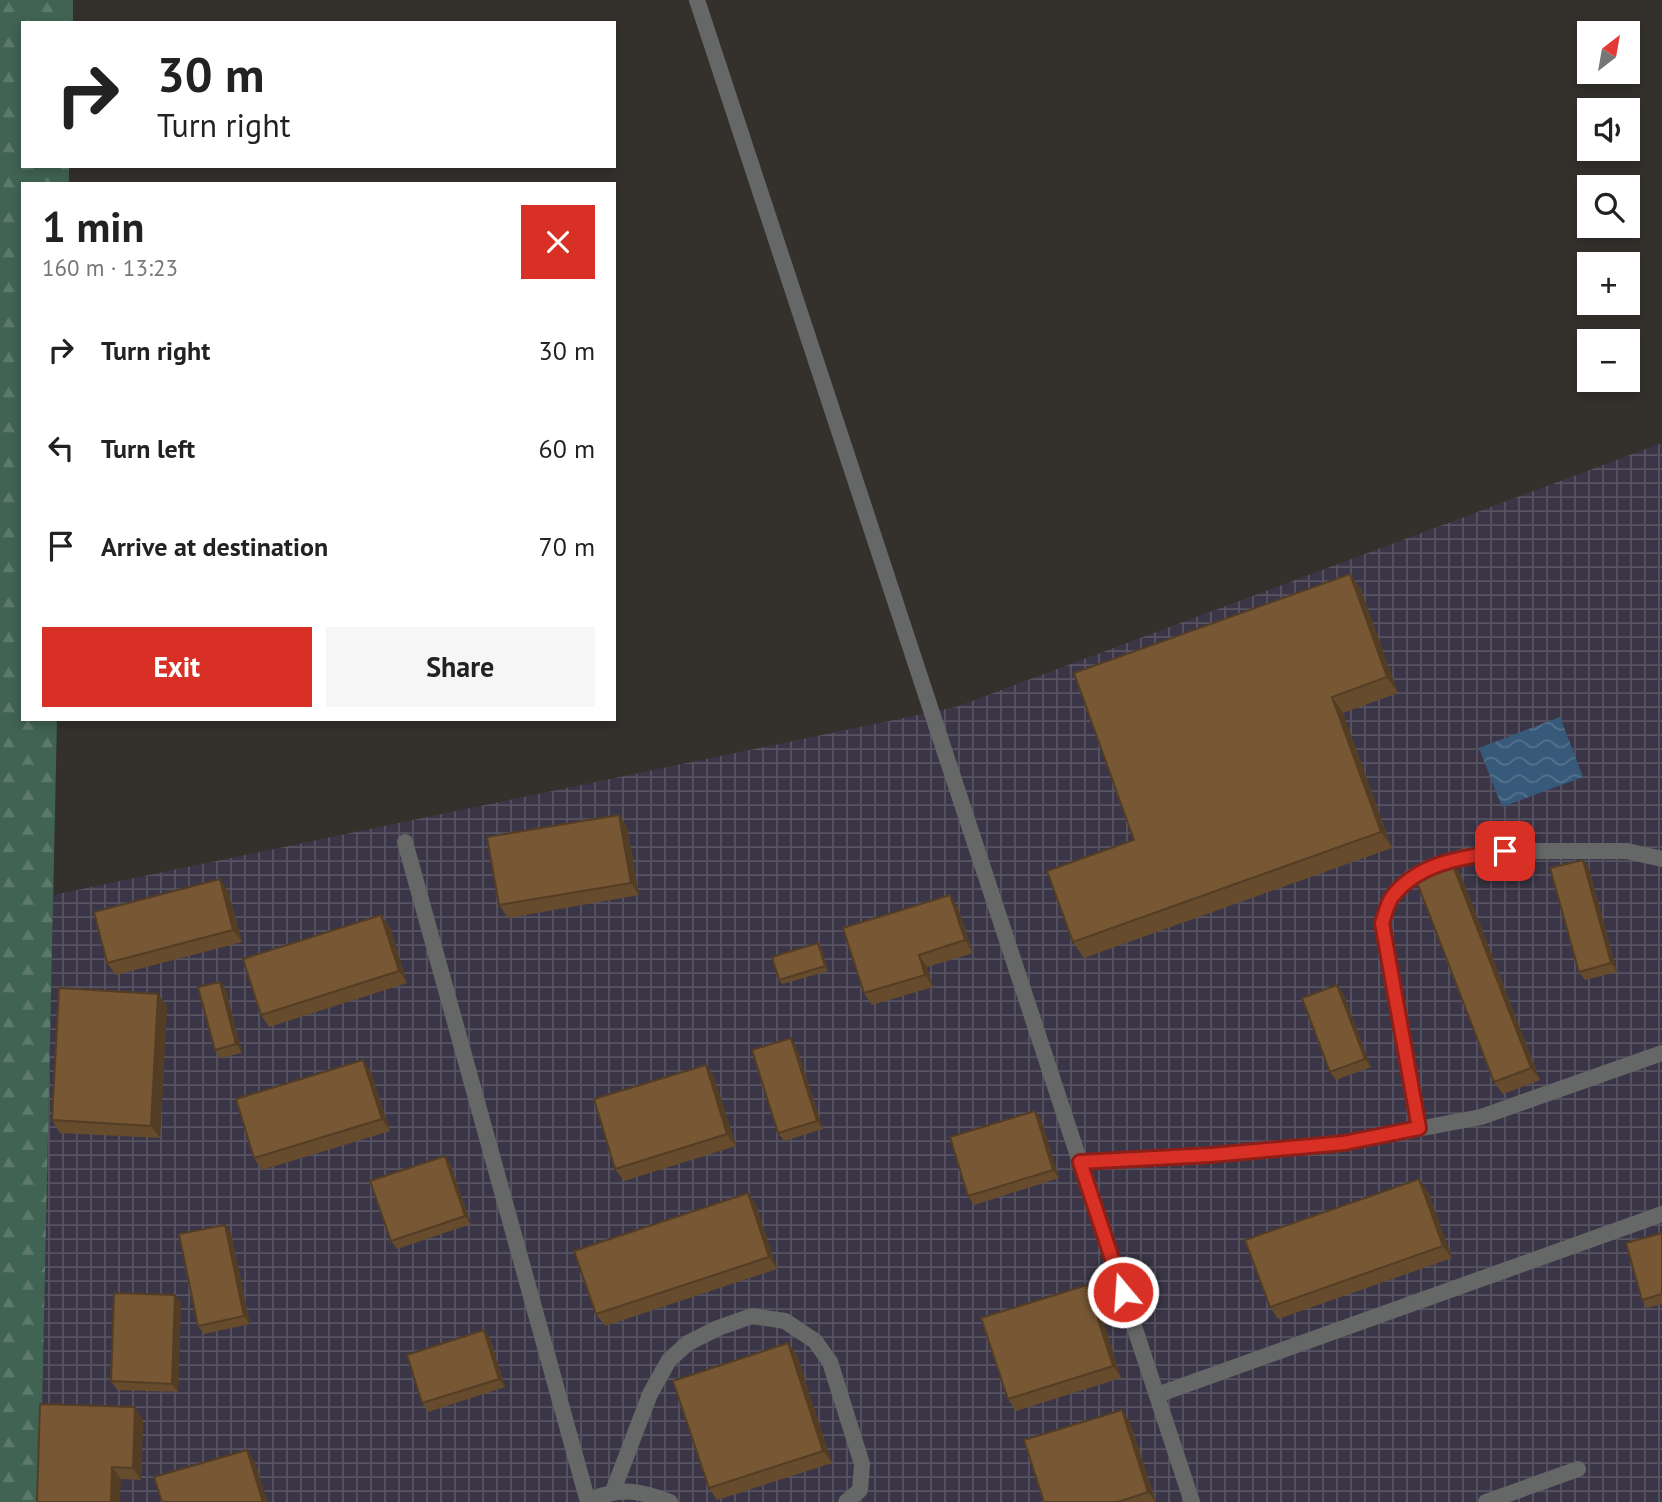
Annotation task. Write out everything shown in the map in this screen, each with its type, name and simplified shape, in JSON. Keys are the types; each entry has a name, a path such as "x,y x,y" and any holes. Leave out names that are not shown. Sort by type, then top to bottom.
{"lane":[{"path":"696,0 1192,1502"},
{"path":"405,842 588,1501 613,1491 645,1493 670,1502"},
{"path":"1419,1128 1382,923 1390,899 1411,877 1465,856 1505,851 1627,851 1662,859"},
{"path":"1080,1162 1211,1155 1344,1143 1481,1117 1662,1054"},
{"path":"1157,1395 1662,1214"},
{"path":"613,1491 650,1394 669,1360 688,1343 718,1328 752,1316 785,1321 815,1341 830,1362 862,1464 860,1490 846,1502"},
{"path":"1486,1502 1578,1469"}],"shaded area":[{"path":"1662,443 1662,1502 40,1502 53,895 956,707"}],"green space":[{"path":"0,0 73,0 73,21 21,21 21,168 69,168 69,182 21,182 21,721 57,721 40,1502 0,1502"}],"water":[{"path":"1560,717 1583,777 1502,807 1479,748"}],"building":[{"path":"1350,574 1387,677 1332,697 1381,832 1073,942 1047,871 1134,840 1074,673"},
{"path":"619,815 631,883 499,905 487,837"},
{"path":"1583,860 1611,963 1579,972 1550,868"},
{"path":"1452,863 1531,1068 1494,1082 1415,877"},
{"path":"220,879 233,930 107,963 94,912"},
{"path":"950,895 965,940 919,955 925,975 864,993 843,928"},
{"path":"381,915 399,971 261,1015 243,959"},
{"path":"818,943 825,966 779,980 772,957"},
{"path":"220,982 236,1044 215,1050 198,987"},
{"path":"1337,985 1365,1059 1330,1072 1302,998"},
{"path":"59,988 158,994 151,1126 52,1120"},
{"path":"791,1038 817,1121 778,1133 752,1050"},
{"path":"363,1060 382,1119 254,1158 236,1099"},
{"path":"706,1065 727,1134 615,1169 594,1099"},
{"path":"1035,1111 1053,1170 968,1196 950,1137"},
{"path":"445,1156 465,1216 391,1241 370,1181"},
{"path":"1419,1179 1443,1246 1270,1307 1245,1240"},
{"path":"748,1193 769,1257 596,1314 574,1251"},
{"path":"225,1225 244,1316 198,1326 179,1234"},
{"path":"1662,1233 1662,1294 1642,1300 1626,1243"},
{"path":"1087,1285 1113,1366 1008,1399 981,1318"},
{"path":"114,1293 175,1295 172,1384 111,1381"},
{"path":"484,1330 499,1379 422,1403 407,1355"},
{"path":"788,1343 823,1451 709,1488 673,1381"},
{"path":"40,1404 135,1407 133,1468 112,1467 111,1502 37,1502"},
{"path":"1122,1410 1148,1492 1118,1502 1044,1502 1024,1440"},
{"path":"247,1450 263,1502 162,1502 154,1477"}],"route":[{"path":"1123,1292 1080,1162 1211,1155 1344,1143 1419,1128 1382,923 1390,899 1411,877 1465,856 1505,851"}]}
